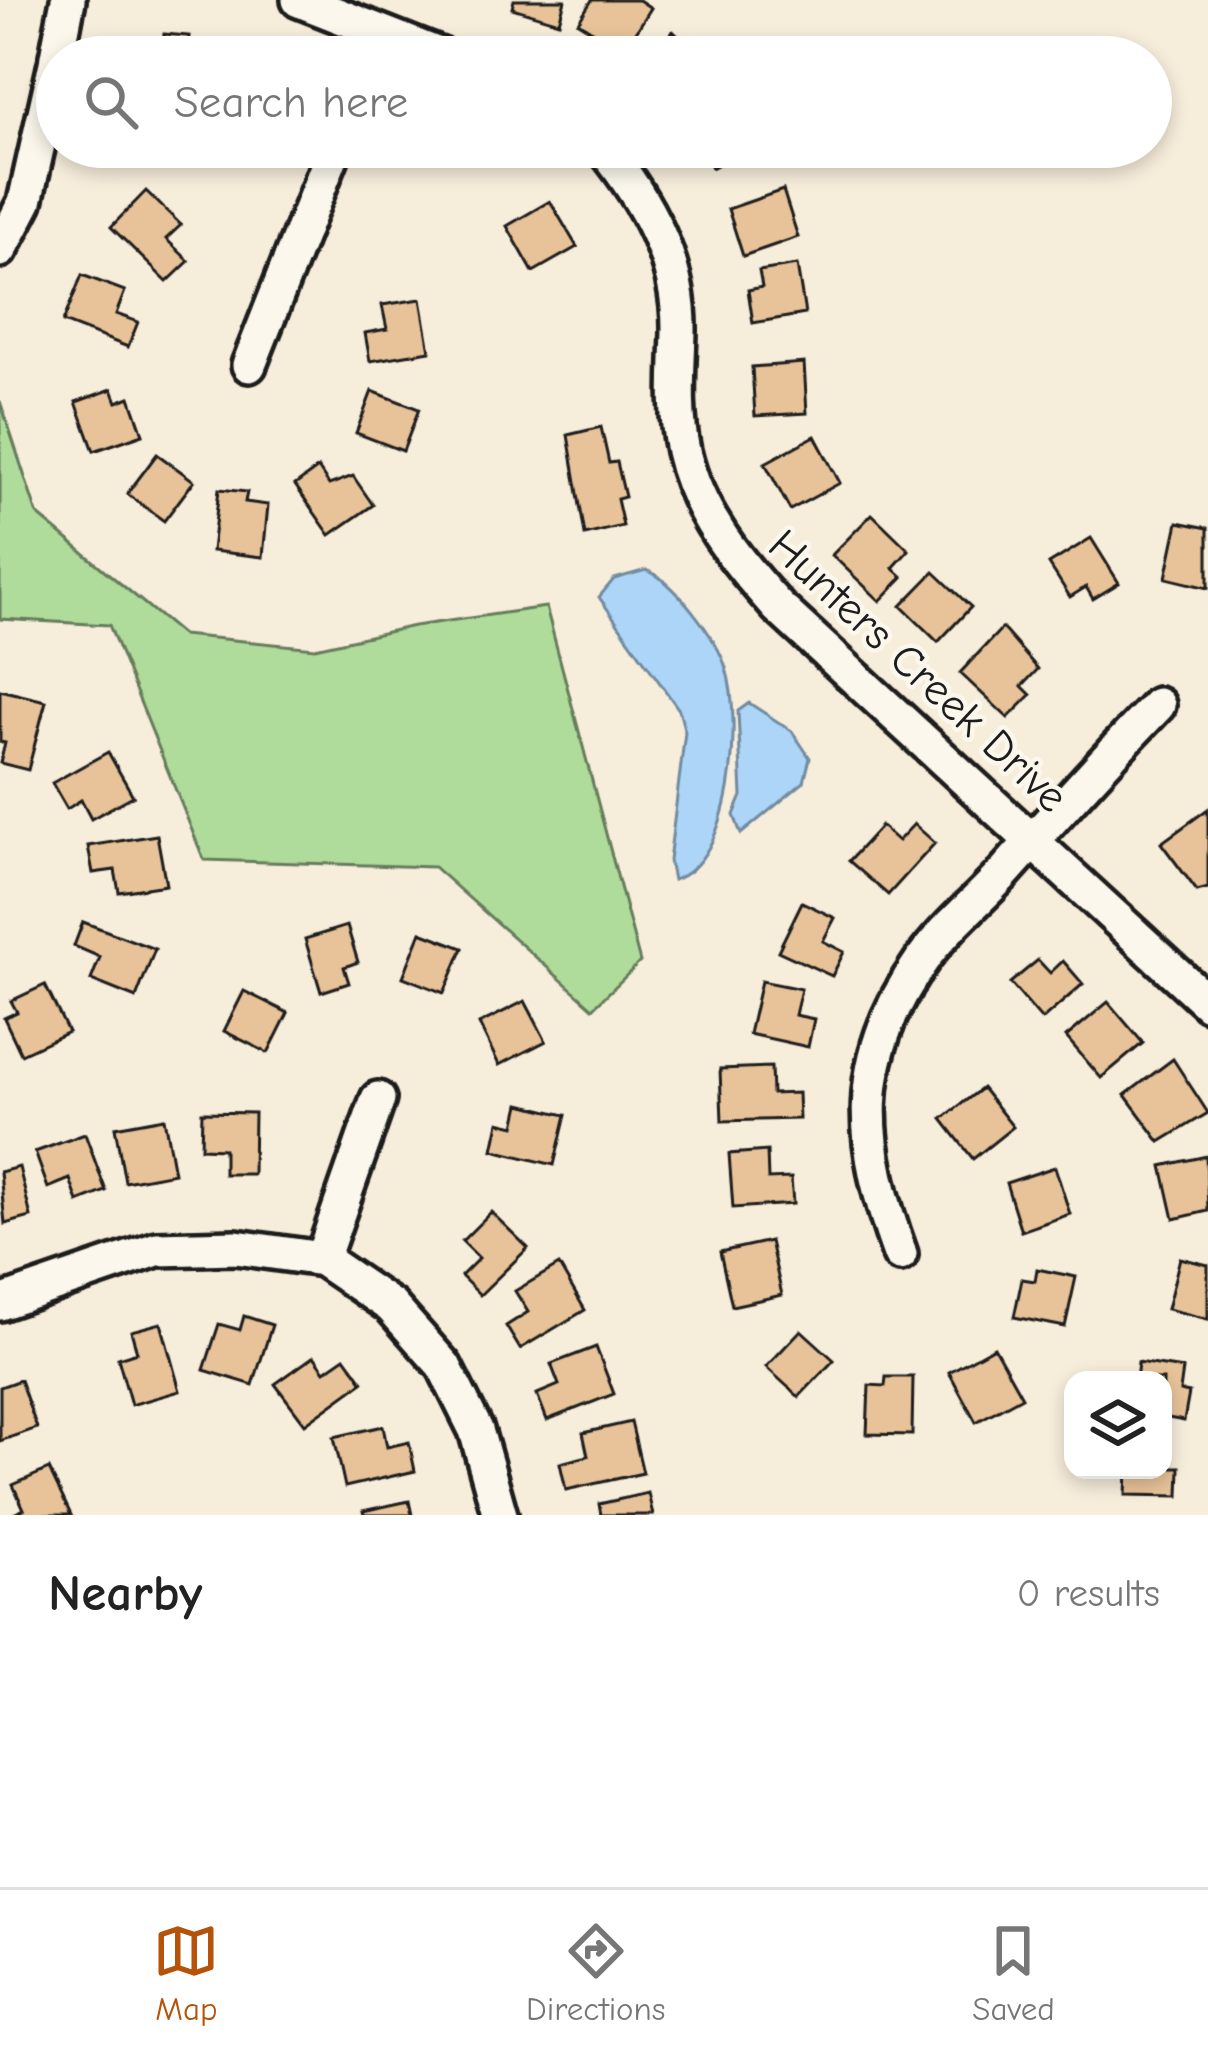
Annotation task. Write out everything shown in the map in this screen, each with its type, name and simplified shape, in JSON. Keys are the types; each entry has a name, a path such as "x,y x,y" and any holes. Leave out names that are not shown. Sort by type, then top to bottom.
{"street":[{"path":"61,36 68,0"},
{"path":"299,0 360,36"},
{"path":"0,250 25,202 36,152"},
{"path":"249,365 327,168"},
{"name":"Hunters Creek Drive","path":"620,168 633,184 675,281 676,397 683,453 703,507 731,556 778,607 1208,1003"},
{"path":"899,1253 874,1183 866,1133 869,1081 885,1024 922,958 1158,705"},
{"path":"322,1259 378,1100"},
{"path":"0,1304 157,1249 236,1247 322,1259 391,1306 444,1366 476,1430 500,1515"}],"green space":[{"path":"0,401 37,514 182,635 315,648 414,626 546,607 640,962 593,1008 434,867 204,860 109,625 0,619"}],"water":[{"path":"646,570 669,585 704,627 721,656 731,691 732,753 721,818 693,868 673,880 669,861 685,732 679,710 599,597 614,579"},
{"path":"749,703 792,731 810,758 804,782 741,834 734,815 742,796 738,711"}],"building":[{"path":"514,0 565,0 559,22 512,8"},
{"path":"592,0 639,0 651,8 633,36 600,36 578,22"},
{"path":"783,190 798,237 743,256 728,209"},
{"path":"146,191 181,225 166,239 189,261 167,282 111,227"},
{"path":"550,201 577,247 533,272 507,226"},
{"path":"797,265 805,314 753,323 748,290 762,287 759,271"},
{"path":"82,275 125,291 116,314 138,322 128,347 63,322"},
{"path":"421,299 430,351 370,361 365,333 387,329 382,305"},
{"path":"804,363 807,413 755,416 752,367"},
{"path":"112,389 117,402 130,397 143,434 94,451 76,402"},
{"path":"372,391 419,409 403,451 356,433"},
{"path":"601,427 609,463 617,462 625,497 617,499 623,526 585,535 568,435"},
{"path":"815,436 840,483 790,510 765,463"},
{"path":"157,454 194,481 164,521 127,494"},
{"path":"318,468 329,485 353,476 373,505 330,535 295,485"},
{"path":"219,489 247,492 245,502 268,505 263,557 212,551"},
{"path":"872,514 909,550 893,568 903,577 880,601 832,555"},
{"path":"1178,522 1208,528 1208,588 1166,578"},
{"path":"1091,538 1119,583 1093,599 1086,587 1070,597 1049,564"},
{"path":"934,572 971,607 938,642 901,606"},
{"path":"1002,628 1038,669 1022,686 1031,695 1008,718 960,673"},
{"path":"0,690 46,701 28,770 0,763 5,743 0,742"},
{"path":"108,752 133,796 91,819 81,800 67,809 52,783"},
{"path":"1208,809 1208,888 1197,891 1161,843"},
{"path":"914,824 935,843 888,895 849,861 881,826 898,841"},
{"path":"157,835 166,885 119,892 115,870 93,873 88,846"},
{"path":"802,902 835,918 823,941 844,952 832,976 778,951"},
{"path":"83,922 155,949 136,998 91,980 100,957 74,946"},
{"path":"347,926 358,962 344,967 349,983 321,992 305,939"},
{"path":"421,932 463,948 444,993 403,977"},
{"path":"1038,960 1050,973 1063,961 1083,984 1042,1020 1010,983"},
{"path":"761,981 801,989 795,1015 814,1019 808,1047 749,1034"},
{"path":"45,985 68,1032 21,1054 4,1018 17,1012 11,1001"},
{"path":"244,991 288,1013 268,1053 224,1031"},
{"path":"525,1001 546,1041 499,1065 479,1024"},
{"path":"1108,1002 1143,1043 1101,1078 1066,1037"},
{"path":"1173,1059 1208,1113 1160,1142 1125,1095"},
{"path":"771,1067 772,1094 798,1093 799,1119 722,1121 720,1069"},
{"path":"982,1088 1013,1127 973,1159 942,1119"},
{"path":"520,1104 566,1115 554,1165 493,1150 499,1122 515,1126"},
{"path":"202,1112 254,1113 253,1174 224,1174 224,1149 201,1148"},
{"path":"164,1118 174,1173 125,1182 115,1127"},
{"path":"85,1134 106,1191 78,1202 70,1179 48,1188 35,1152"},
{"path":"767,1151 768,1179 791,1178 793,1204 733,1208 729,1154"},
{"path":"1206,1156 1208,1211 1174,1219 1162,1166"},
{"path":"19,1167 31,1217 5,1224 0,1172"},
{"path":"1055,1167 1070,1214 1021,1231 1006,1183"},
{"path":"491,1212 528,1248 480,1295 461,1276 479,1258 462,1241"},
{"path":"770,1241 782,1295 732,1306 720,1252"},
{"path":"1180,1258 1208,1265 1208,1319 1167,1309"},
{"path":"559,1265 585,1310 520,1349 506,1326 528,1312 515,1291"},
{"path":"1037,1269 1076,1277 1065,1327 1014,1317 1022,1279 1035,1281"},
{"path":"244,1316 272,1325 253,1385 204,1370 219,1324 240,1330"},
{"path":"161,1323 180,1391 131,1405 118,1358 137,1352 131,1331"},
{"path":"801,1330 834,1360 799,1397 766,1367"},
{"path":"596,1347 614,1394 547,1420 537,1394 559,1385 551,1364"},
{"path":"994,1347 1022,1397 976,1422 949,1372"},
{"path":"314,1356 325,1371 345,1357 363,1382 305,1424 275,1384"},
{"path":"1138,1362 1183,1369 1180,1391 1189,1393 1184,1421 1172,1419 1172,1371 1137,1371"},
{"path":"886,1377 913,1377 912,1435 867,1434 869,1385 885,1386"},
{"path":"20,1380 37,1428 0,1441 0,1387"},
{"path":"631,1422 643,1473 566,1490 560,1463 588,1456 583,1433"},
{"path":"383,1426 387,1447 409,1442 415,1471 345,1487 334,1437"},
{"path":"1172,1467 1180,1467 1179,1496 1126,1495 1127,1479 1172,1479"},
{"path":"49,1469 71,1515 11,1515 24,1509 13,1485"},
{"path":"648,1493 653,1515 601,1515 599,1504"},
{"path":"409,1501 412,1515 364,1515 363,1511"}]}
